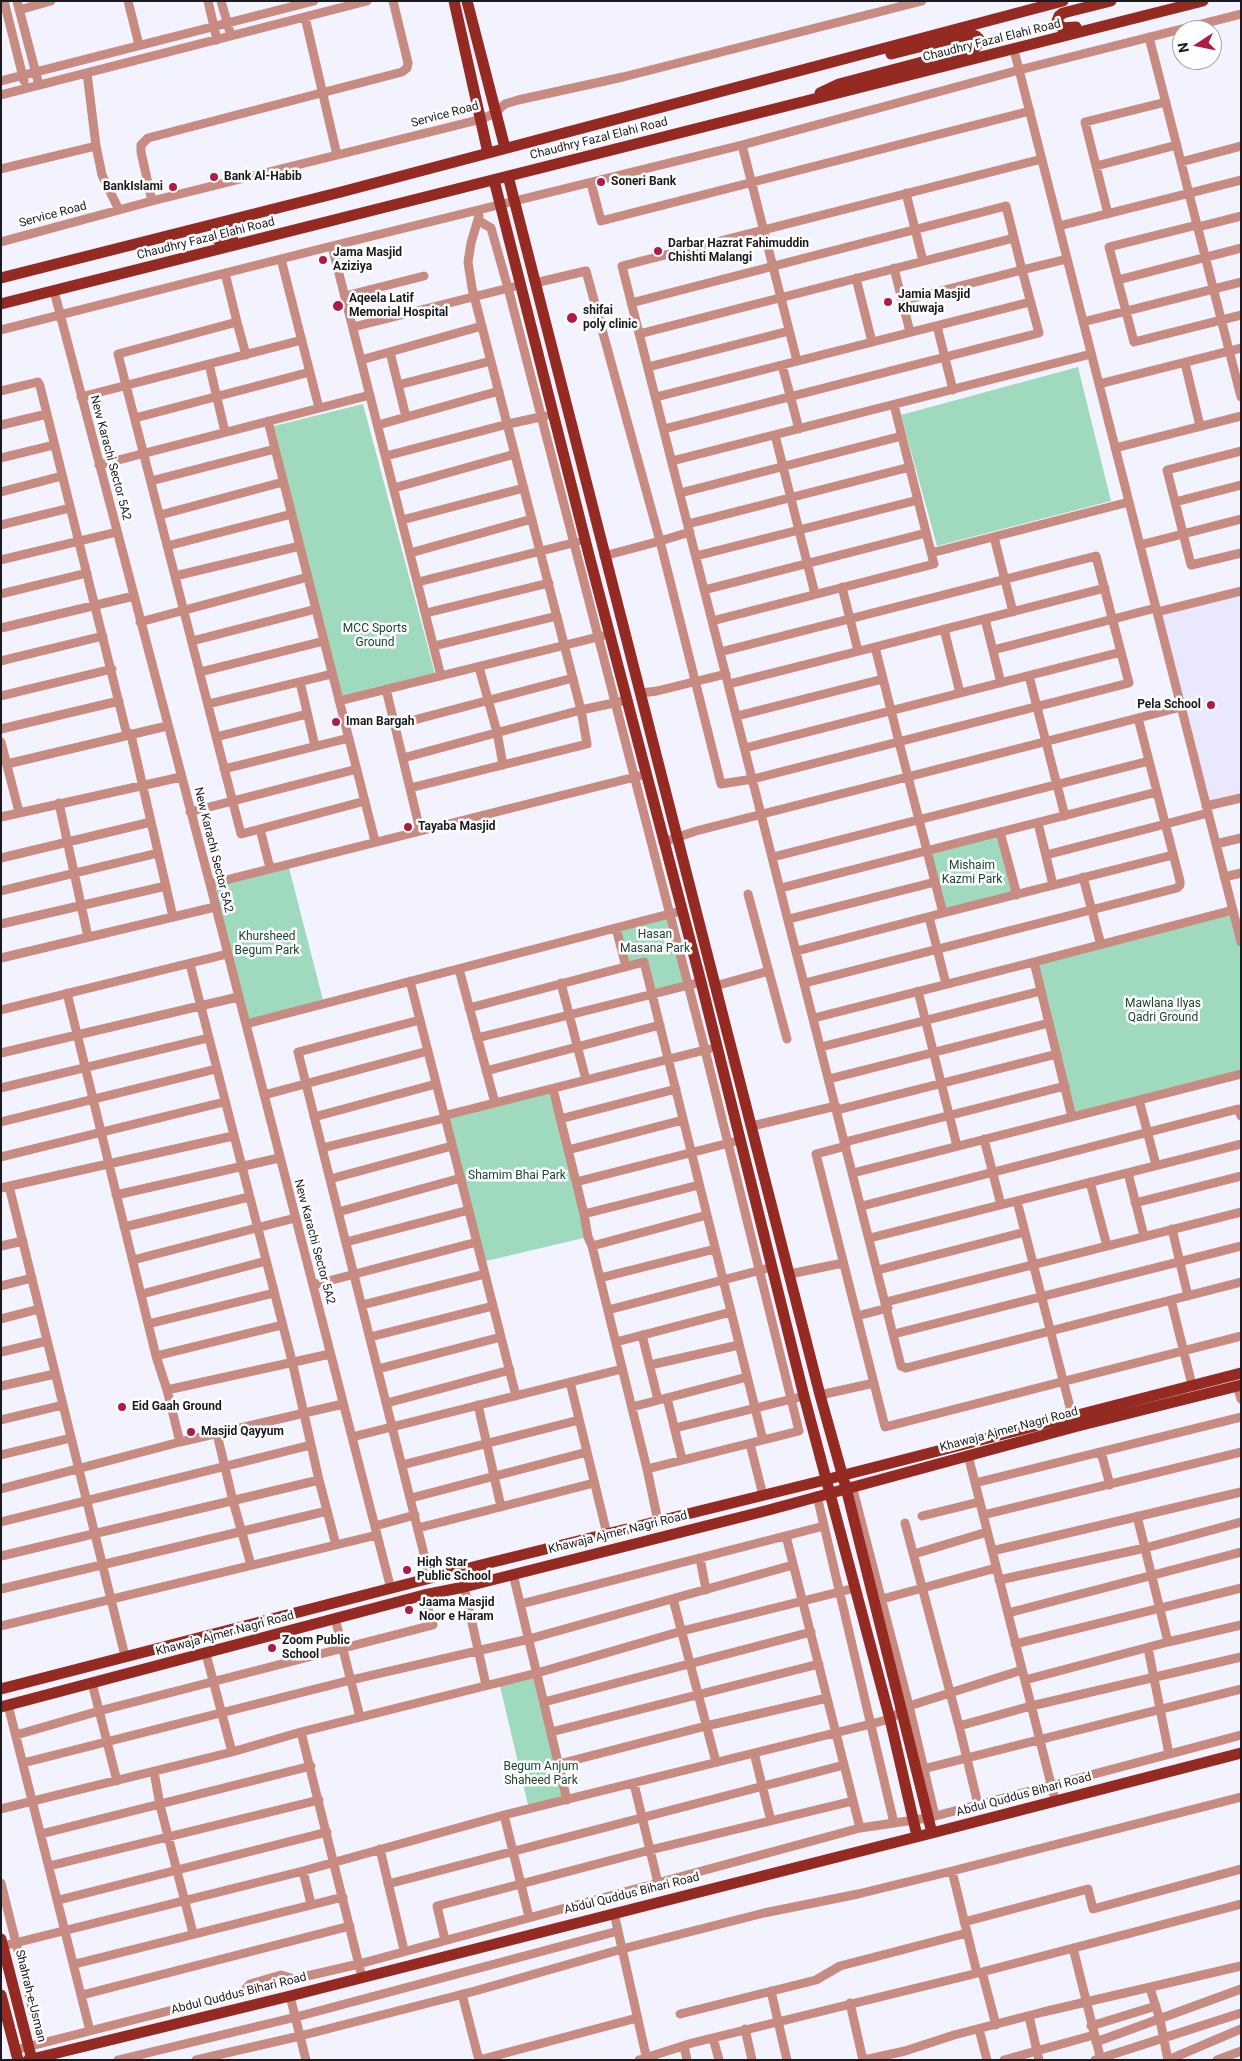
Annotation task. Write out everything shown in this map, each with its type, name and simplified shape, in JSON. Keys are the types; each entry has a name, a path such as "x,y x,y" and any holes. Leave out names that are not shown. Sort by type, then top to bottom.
{"main road":[{"path":"454,1 482,119 488,153"},
{"path":"467,1 504,148"},
{"name":"Chaudhry Fazal Elahi Road","path":"1,278 341,192 1063,1"},
{"path":"1111,1 1063,13 1059,16 1058,24 1062,28 1067,29 1188,1"},
{"name":"Chaudhry Fazal Elahi Road","path":"1,304 1204,1"},
{"path":"791,106 839,84 975,48 979,40 971,34 829,69 794,71"},
{"path":"508,176 820,1395 843,1475 850,1487 906,1708 931,1817 932,1833"},
{"path":"494,180 663,842 701,982 804,1396 890,1719 918,1836"},
{"path":"341,192 313,205 220,229 215,236 218,241 222,242 315,219 344,218"},
{"name":"Khawaja Ajmer Nagri Road","path":"1,1689 391,1590 477,1566 1241,1373"},
{"name":"Khawaja Ajmer Nagri Road","path":"5,1706 206,1654 335,1618 756,1513 968,1455 1239,1386"},
{"path":"477,1566 481,1582"},
{"path":"273,1619 277,1634"},
{"path":"66,1672 71,1689"},
{"name":"Abdul Quddus Bihari Road","path":"31,2059 290,1996 932,1833 1241,1752"},
{"name":"Shahrah-e-Usman","path":"2,1942 31,2059"},
{"path":"1,1995 16,2055"}],"street":[{"path":"4,1 4,14 26,89"},
{"path":"39,85 18,6 51,1"},
{"path":"128,1 139,45"},
{"path":"208,1 218,40"},
{"path":"221,1 231,36"},
{"path":"1,81 314,1"},
{"path":"1,95 367,1"},
{"path":"152,201 141,152 141,145 148,138 402,72 407,68 408,63 393,1"},
{"name":"Service Road","path":"1,242 152,201 482,119 511,102 623,77 922,1"},
{"path":"1,330 742,145 1019,70 1241,14"},
{"path":"305,17 337,155"},
{"path":"1149,37 1241,397"},
{"path":"1014,50 1241,942"},
{"path":"88,73 96,146 102,175 119,210"},
{"path":"1108,214 1085,122 1166,102"},
{"path":"591,183 601,221 1030,111"},
{"path":"742,145 797,361"},
{"path":"1096,166 1177,145"},
{"path":"1,169 96,146"},
{"path":"1181,162 1241,146"},
{"path":"1042,158 622,266 862,1206 901,1366 906,1368 1241,1282"},
{"path":"1059,226 1241,180"},
{"path":"906,193 923,261"},
{"path":"631,303 1006,206 1038,333 664,429"},
{"path":"410,788 587,744 581,710 565,646 474,297 468,262 480,211"},
{"path":"1241,216 1109,247 1134,342 1241,315"},
{"path":"479,221 491,228 508,288 705,1050 799,1431 647,1469"},
{"path":"639,334 1014,238"},
{"path":"332,246 441,676"},
{"path":"1118,280 1241,248"},
{"path":"281,259 319,408"},
{"path":"902,301 1067,259"},
{"path":"894,268 910,332"},
{"path":"535,284 586,271 660,541 721,784 753,779 1129,683 1096,556 720,652"},
{"path":"225,273 246,354"},
{"path":"345,296 424,276"},
{"path":"856,278 872,342"},
{"path":"1083,322 1241,282"},
{"path":"353,327 521,284"},
{"name":"New Karachi Sector 5A2","path":"54,291 210,884 214,907 246,1024 391,1590"},
{"path":"656,398 1030,302"},
{"path":"237,322 118,354 232,801 241,834 365,801"},
{"path":"361,360 482,326"},
{"path":"937,326 953,390"},
{"path":"648,367 789,331"},
{"path":"81,396 302,340"},
{"path":"1099,384 1241,348"},
{"path":"390,352 406,417"},
{"path":"672,461 1091,354"},
{"path":"398,385 491,361"},
{"path":"1185,362 1200,426"},
{"path":"209,364 225,432"},
{"path":"782,365 799,429"},
{"path":"135,418 310,372"},
{"path":"1,391 38,382 112,669 126,731 131,735 173,917"},
{"path":"378,425 499,391"},
{"path":"99,465 370,395"},
{"path":"712,620 934,564 894,405"},
{"path":"1,425 47,414"},
{"path":"386,456 554,414"},
{"path":"1115,448 1241,416"},
{"path":"268,422 375,841"},
{"path":"775,435 815,594"},
{"path":"680,493 902,436"},
{"path":"1,458 54,445"},
{"path":"151,481 275,449"},
{"path":"1241,451 1167,470 1191,565 1241,553"},
{"path":"394,488 515,454"},
{"path":"604,556 660,541 689,528 791,498 910,467"},
{"path":"1,492 62,476"},
{"path":"160,515 283,482"},
{"path":"1175,502 1241,485"},
{"path":"402,520 524,488"},
{"path":"696,556 918,500"},
{"path":"932,553 1129,502"},
{"path":"1,525 70,508"},
{"path":"167,546 292,514"},
{"path":"410,553 532,519"},
{"path":"1140,544 1241,519"},
{"path":"1,560 117,532"},
{"path":"704,590 926,533"},
{"path":"994,537 1013,612"},
{"path":"418,582 586,539"},
{"path":"175,576 300,546"},
{"path":"1,594 87,573"},
{"path":"140,622 308,577"},
{"path":"426,613 549,584"},
{"path":"842,587 858,651"},
{"path":"729,684 1104,588"},
{"path":"993,650 1112,619 1241,591"},
{"path":"1,628 134,596"},
{"path":"192,641 316,609"},
{"path":"434,646 557,616"},
{"path":"985,619 1001,683"},
{"path":"944,629 960,693"},
{"path":"339,701 565,646 597,636 610,635"},
{"path":"1,661 103,636"},
{"path":"200,672 324,641"},
{"path":"876,647 944,913"},
{"path":"745,748 1121,652"},
{"path":"479,667 497,732 503,765"},
{"path":"1,696 112,669"},
{"path":"208,704 332,674"},
{"path":"640,693 657,691 726,674"},
{"path":"1029,676 1065,816"},
{"path":"395,725 573,678"},
{"path":"736,716 883,679"},
{"path":"300,682 316,746"},
{"path":"386,689 420,830"},
{"path":"403,758 581,710 628,700"},
{"path":"1,729 119,701"},
{"path":"663,842 762,814 1181,707"},
{"path":"216,737 307,714"},
{"path":"805,983 1177,888 1180,881 1138,718"},
{"path":"7,764 167,726"},
{"path":"224,769 349,738"},
{"path":"1,742 20,812"},
{"path":"773,857 1149,761"},
{"path":"190,812 357,769"},
{"path":"210,884 646,774"},
{"path":"1,817 181,777"},
{"path":"781,888 1157,792"},
{"path":"1046,855 1165,824 1241,798"},
{"path":"59,803 88,938"},
{"path":"1,858 151,822"},
{"path":"1038,823 1054,885"},
{"path":"260,829 270,868"},
{"path":"1000,832 1016,894"},
{"path":"1216,844 1241,838"},
{"path":"1,891 158,853"},
{"path":"797,951 1173,855"},
{"path":"1224,877 1241,873"},
{"path":"1084,877 1101,945"},
{"path":"788,920 936,882"},
{"path":"1,924 166,886"},
{"path":"748,894 787,1039"},
{"path":"1,958 214,907"},
{"path":"814,1018 1233,910"},
{"path":"246,1024 681,911"},
{"path":"929,917 946,984"},
{"path":"616,928 626,967"},
{"path":"1,1010 227,954"},
{"path":"469,1008 644,962 763,1440"},
{"path":"1034,962 1072,1117"},
{"path":"190,964 292,1361 326,1511 336,1545"},
{"path":"459,969 495,1103"},
{"path":"715,986 769,971"},
{"path":"410,981 516,1396"},
{"path":"478,1038 701,982"},
{"path":"561,983 586,1080"},
{"path":"918,991 957,1146"},
{"path":"821,1047 1041,991"},
{"path":"67,994 156,1356 180,1442"},
{"path":"1,1053 238,997"},
{"path":"420,1020 298,1052 430,1578"},
{"path":"829,1079 1049,1023"},
{"path":"486,1071 660,1025"},
{"path":"1,1088 208,1038"},
{"path":"322,1148 445,1118 447,1114 717,1047"},
{"path":"264,1095 428,1050"},
{"path":"752,1126 941,1084 1057,1054"},
{"path":"1,1122 216,1070"},
{"path":"853,1173 1241,1074"},
{"path":"314,1116 436,1084"},
{"path":"1065,1086 846,1144 816,1154 885,1427 1241,1336"},
{"path":"553,1089 588,1237 592,1246 632,1406 658,1521"},
{"path":"560,1119 676,1089"},
{"path":"1139,1100 1156,1165"},
{"path":"1,1157 224,1102"},
{"path":"862,1206 1238,1110 1241,1116"},
{"path":"568,1150 683,1120"},
{"path":"125,1656 23,1241 5,1187 233,1136"},
{"path":"984,1139 1001,1205"},
{"path":"576,1182 740,1140"},
{"path":"870,1238 1241,1144"},
{"path":"330,1179 452,1146"},
{"path":"116,1195 279,1158"},
{"path":"1128,1173 1144,1236"},
{"path":"1135,1203 1241,1176"},
{"path":"338,1212 461,1178"},
{"path":"1090,1182 1107,1246"},
{"path":"584,1214 700,1185"},
{"path":"124,1228 249,1197"},
{"path":"1017,1201 1072,1415"},
{"path":"346,1242 469,1210"},
{"path":"857,1316 887,1305 1034,1265 1241,1212"},
{"path":"592,1246 707,1216"},
{"path":"133,1260 295,1218"},
{"path":"1172,1229 1188,1296"},
{"path":"878,1270 1025,1232"},
{"path":"1,1246 23,1241"},
{"path":"312,1285 477,1242"},
{"path":"894,1334 1241,1246"},
{"path":"600,1278 715,1249"},
{"path":"142,1294 266,1261"},
{"path":"790,1274 843,1263"},
{"path":"608,1310 772,1267"},
{"path":"362,1305 485,1274"},
{"path":"1,1286 32,1278"},
{"path":"148,1324 274,1293"},
{"path":"1171,1300 1192,1385"},
{"path":"370,1337 494,1306"},
{"path":"1,1319 40,1309"},
{"path":"616,1342 731,1312"},
{"path":"156,1356 282,1325"},
{"path":"642,1335 650,1366 675,1428 682,1460"},
{"path":"378,1369 501,1337"},
{"path":"1,1352 47,1341"},
{"path":"650,1366 739,1345"},
{"path":"167,1390 330,1354"},
{"path":"352,1437 622,1369"},
{"path":"387,1403 510,1370"},
{"path":"1,1386 55,1374"},
{"path":"632,1406 747,1377"},
{"path":"570,1382 607,1534"},
{"path":"820,1395 874,1383"},
{"path":"1239,1386 1241,1399"},
{"path":"675,1428 804,1396"},
{"path":"1,1488 79,1470 180,1442 344,1404"},
{"path":"1,1420 63,1405"},
{"path":"478,1405 501,1507"},
{"path":"975,1483 1241,1417"},
{"path":"402,1465 579,1420"},
{"path":"217,1434 251,1566"},
{"path":"1,1455 71,1438"},
{"path":"750,1444 763,1495"},
{"path":"1,1522 86,1500 226,1468 311,1445"},
{"path":"411,1498 587,1452"},
{"path":"1101,1452 1110,1485"},
{"path":"983,1515 1241,1452"},
{"path":"968,1455 1055,1800"},
{"path":"1,1556 319,1480"},
{"path":"418,1528 594,1483"},
{"path":"992,1550 1241,1492"},
{"path":"817,1496 894,1823"},
{"path":"922,1516 980,1502"},
{"path":"1,1589 326,1511"},
{"path":"1,1626 336,1545 415,1515"},
{"path":"1137,1516 1168,1642"},
{"path":"999,1580 1145,1548 1241,1522"},
{"path":"905,1523 978,1804"},
{"path":"520,1604 824,1526"},
{"path":"914,1554 987,1532"},
{"path":"786,1536 860,1828"},
{"path":"1008,1613 1241,1552"},
{"path":"700,1558 706,1590"},
{"path":"23,1763 351,1680 529,1639 793,1565"},
{"path":"878,1600 996,1568"},
{"path":"513,1574 567,1800"},
{"path":"464,1587 486,1685"},
{"path":"1,1809 232,1752 302,1732 537,1673 682,1631 855,1588"},
{"path":"1015,1644 1160,1610 1241,1588"},
{"path":"16,1735 99,1711 433,1625 424,1595"},
{"path":"673,1599 716,1762"},
{"path":"335,1618 360,1717"},
{"path":"1025,1680 1168,1642 1241,1625"},
{"path":"544,1702 811,1632"},
{"path":"1148,1648 1169,1754"},
{"path":"206,1654 232,1752"},
{"path":"959,1726 1031,1706 1241,1656"},
{"path":"551,1732 819,1664"},
{"path":"2,1942 16,1943 66,1931 184,1899 303,1871 504,1815 872,1724 890,1719 906,1708 950,1692 1022,1670"},
{"path":"92,1684 117,1781"},
{"path":"920,1770 1241,1689"},
{"path":"559,1764 706,1726 827,1698"},
{"path":"5,1706 16,1735 75,1964 90,2031"},
{"path":"302,1732 362,1977"},
{"path":"16,2055 28,2046 243,1992 250,1984 281,1975 294,1979 359,1964 404,1950 860,1828 931,1817 1241,1735"},
{"path":"754,1753 771,1821"},
{"path":"388,1884 844,1765"},
{"path":"41,1834 311,1766"},
{"path":"154,1772 160,1805 193,1933"},
{"path":"634,1784 658,1883"},
{"path":"196,2060 300,2036 462,1994 622,1949 764,1913 952,1872 1241,1797"},
{"path":"49,1866 319,1800"},
{"path":"444,1940 437,1906 650,1850 853,1801"},
{"path":"504,1815 529,1917"},
{"path":"58,1900 327,1832"},
{"path":"380,1849 404,1950"},
{"path":"964,1922 1088,1889 1093,1909 1241,1869"},
{"path":"303,1871 310,1904"},
{"path":"952,1872 967,1933 996,2024"},
{"path":"1,1883 41,2043"},
{"path":"75,1964 343,1897"},
{"path":"614,1913 644,2059 713,2038 1241,1904"},
{"path":"82,1995 350,1926"},
{"path":"118,2060 296,2017 618,1931"},
{"path":"680,2014 816,1980 840,1966 967,1933"},
{"path":"1073,1948 1099,2059 1241,2013"},
{"path":"850,2003 863,2060 882,2058 996,2024 1241,1966"},
{"path":"1150,1988 1160,2020 1168,2060 1241,2029"},
{"path":"1094,2034 1160,2020 1241,1989"},
{"path":"771,1991 786,2060"},
{"path":"462,1994 479,2060 637,2018"},
{"path":"290,1996 306,2060"},
{"path":"1004,2060 1038,2055 1094,2034 1156,2006"},
{"path":"1029,2016 1038,2055"},
{"path":"979,2029 987,2060"},
{"path":"745,2030 752,2060"},
{"path":"713,2038 718,2060"},
{"path":"684,2046 687,2060"},
{"path":"1218,2060 1237,2055"}],"shaded area":[{"name":"Pela School","path":"1241,591 1241,798 1206,806 1157,612"}],"green space":[{"path":"1078,367 1111,501 937,546 901,415"},
{"name":"MCC Sports Ground","path":"363,404 435,674 341,697 274,426"},
{"name":"Mishaim Kazmi Park","path":"1000,832 1017,895 943,913 928,851"},
{"name":"Khursheed Begum Park","path":"288,864 324,1004 246,1024 210,884"},
{"name":"Mawlana Ilyas Qadri Ground","path":"1234,913 1241,942 1241,1071 1072,1113 1036,963"},
{"name":"Hasan Masana Park","path":"669,917 685,983 653,992 645,960 626,964 618,930"},
{"name":"Shamim Bhai Park","path":"553,1089 588,1237 482,1262 447,1115"},
{"name":"Begum Anjum Shaheed Park","path":"537,1673 567,1800 529,1809 499,1682"}],"place":[{"name":"Bank Al-Habib","path":"214,177"},
{"name":"Soneri Bank","path":"601,182"},
{"name":"BankIslami","path":"173,187"},
{"name":"Darbar Hazrat Fahimuddin Chishti Malangi","path":"658,251"},
{"name":"Jama Masjid Aziziya","path":"323,260"},
{"name":"Jamia Masjid Khuwaja","path":"888,302"},
{"name":"Aqeela Latif Memorial Hospital","path":"338,306"},
{"name":"shifai poly clinic","path":"572,318"},
{"name":"Pela School","path":"1211,705"},
{"name":"Iman Bargah","path":"336,722"},
{"name":"Tayaba Masjid","path":"408,827"},
{"name":"Eid Gaah Ground","path":"122,1407"},
{"name":"Masjid Qayyum","path":"191,1432"},
{"name":"High Star Public School","path":"407,1570"},
{"name":"Jaama Masjid Noor e Haram","path":"409,1610"},
{"name":"Zoom Public School","path":"272,1648"}]}
